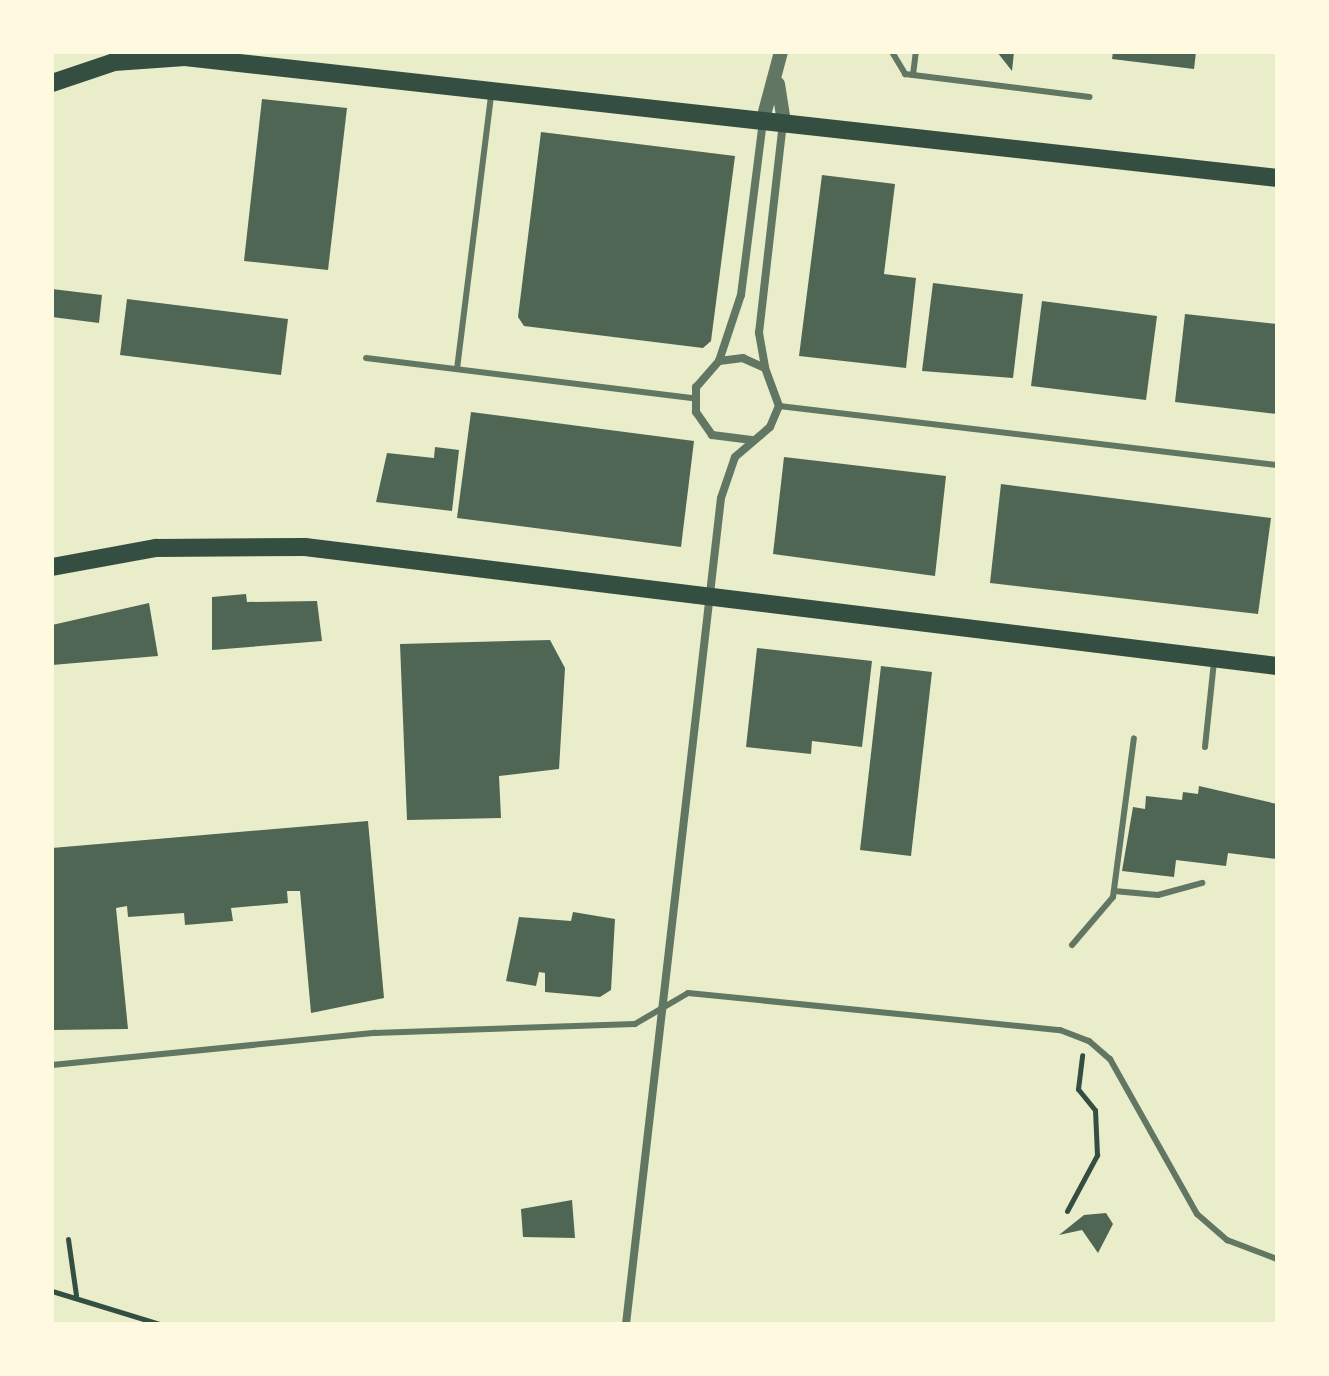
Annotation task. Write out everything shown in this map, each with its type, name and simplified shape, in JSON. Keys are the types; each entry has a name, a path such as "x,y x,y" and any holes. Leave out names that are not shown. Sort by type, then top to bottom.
{"main road":[{"path":"52,83 114,62 172,56 784,121 1277,178"},
{"path":"52,567 124,552 250,543 1277,666"}],"street":[{"path":"626,1324 708,598 725,483 752,440 779,406 765,368 759,333 784,121 778,83 781,52"},
{"path":"752,440 712,435 694,398 701,376 719,361 741,295 763,119 778,83"},
{"path":"719,361 743,358 765,368"}],"lane":[{"path":"892,52 913,75 1090,97"},
{"path":"897,61 899,52"},
{"path":"913,75 916,52"},
{"path":"457,369 491,92"},
{"path":"366,358 694,398"},
{"path":"779,406 1277,465"},
{"path":"1205,747 1214,658"},
{"path":"1072,945 1114,891 1134,738"},
{"path":"1114,891 1158,895 1202,883"},
{"path":"52,1065 375,1033 635,1024 698,993 1084,1038 1110,1059 1197,1214 1227,1240 1277,1259"}],"path":[{"path":"1067,1211 1097,1155 1095,1110 1078,1089 1084,1038"},
{"path":"68,1239 76,1295"},
{"path":"52,1291 76,1295 160,1324"}],"building":[{"path":"997,52 1014,52 1012,71"},
{"path":"1113,52 1196,52 1194,69 1112,59"},
{"path":"262,99 347,108 328,270 244,261"},
{"path":"541,132 735,156 711,341 703,348 524,326 518,317"},
{"path":"822,175 895,184 884,274 916,278 906,368 799,356"},
{"path":"933,283 1023,294 1013,378 922,371"},
{"path":"52,289 102,295 99,323 52,317"},
{"path":"127,299 288,319 281,375 120,355"},
{"path":"1042,301 1157,316 1146,400 1031,386"},
{"path":"1185,314 1277,324 1277,414 1175,402"},
{"path":"471,412 694,441 681,547 457,518"},
{"path":"435,447 459,450 452,511 376,502 387,453 434,458"},
{"path":"784,457 946,476 935,576 773,554"},
{"path":"1001,484 1271,518 1258,614 990,583"},
{"path":"246,594 247,602 317,601 322,641 212,650 212,597"},
{"path":"149,603 158,656 52,665 52,625"},
{"path":"550,640 565,668 559,769 499,776 501,818 407,820 400,644"},
{"path":"757,648 872,661 862,747 812,741 811,754 746,747"},
{"path":"881,666 932,672 911,856 860,850"},
{"path":"1199,786 1277,804 1277,859 1228,853 1226,866 1176,860 1174,877 1122,871 1133,807 1145,809 1146,796 1182,800 1183,792 1198,794"},
{"path":"368,821 384,998 311,1013 300,891 287,891 288,903 231,908 233,921 185,925 184,913 128,917 127,906 116,908 128,1029 52,1030 52,848"},
{"path":"573,912 615,919 611,990 600,997 545,992 545,973 539,972 536,986 506,981 519,917 571,921"},
{"path":"572,1200 575,1238 523,1237 521,1209"},
{"path":"1106,1213 1113,1224 1098,1253 1082,1230 1059,1235 1084,1215"}]}
